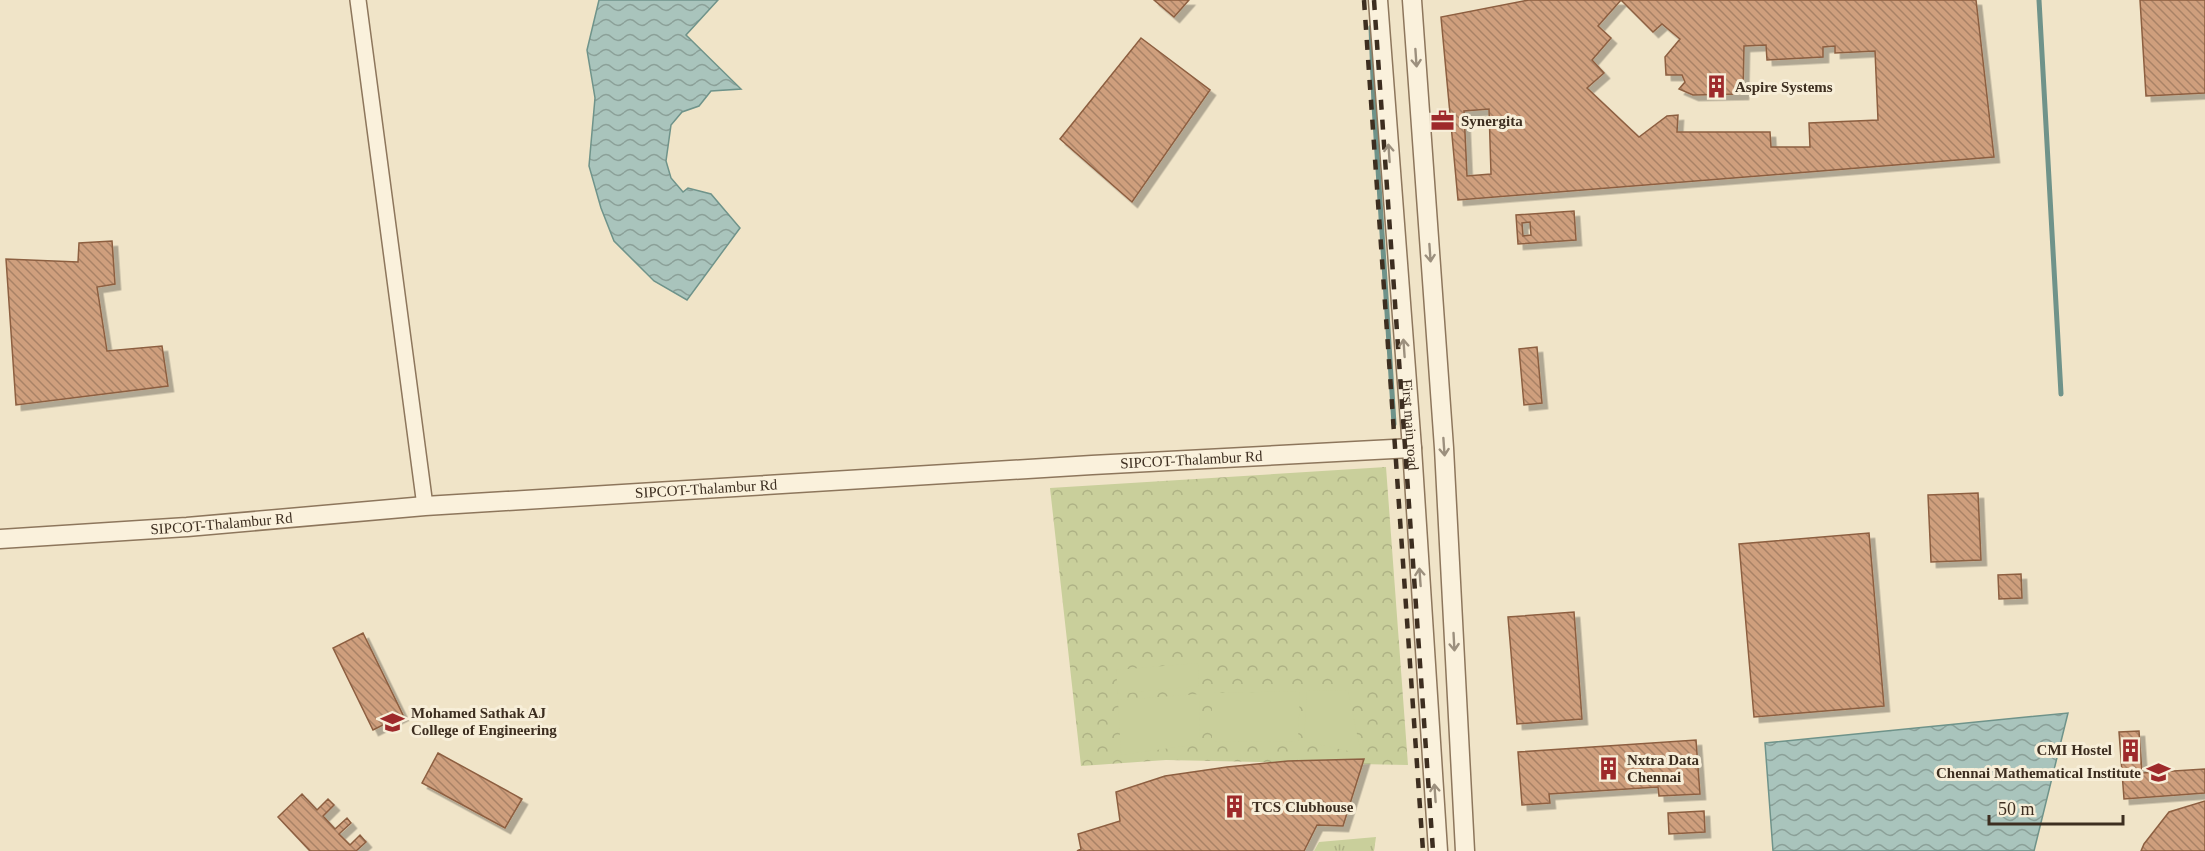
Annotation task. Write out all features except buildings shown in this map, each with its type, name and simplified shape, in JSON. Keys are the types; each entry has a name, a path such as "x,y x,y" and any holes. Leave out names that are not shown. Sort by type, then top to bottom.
{"street":[{"path":"358,0 425,506"},
{"name":"First main road","path":"1378,0 1412,448 1438,851"},
{"path":"1412,0 1444,448 1465,851"},
{"name":"SIPCOT-Thalambur Rd","path":"0,539 187,527 425,506 1092,465 1412,448"}],"green space":[{"path":"1386,467 1408,765 1166,760 1081,766 1050,488"},
{"path":"1199,663 1198,686 1118,694 1116,670"},
{"path":"1348,690 1361,754 1304,741 1307,691"},
{"path":"1300,691 1298,741 1212,742 1212,693"},
{"path":"1200,694 1199,744 1121,755 1118,700"},
{"path":"1376,837 1374,851 1314,851 1319,842"}],"water":[{"path":"599,0 718,0 686,35 741,89 711,91 699,106 682,112 671,125 666,161 671,178 683,192 688,188 711,194 740,228 687,300 654,281 614,241 601,208 589,166 595,98 587,50"},
{"path":"2068,713 2034,851 1773,851 1765,743"}],"waterway":[{"path":"2039,0 2061,394"},
{"path":"1371,27 1394,424"}],"railway":[{"path":"1364,0 1423,851"},
{"path":"1374,0 1433,851"}],"place":[{"name":"Aspire Systems","path":"1717,87"},
{"name":"Synergita","path":"1443,121"},
{"name":"Mohamed Sathak AJ College of Engineering","path":"393,722"},
{"name":"CMI Hostel","path":"2130,750"},
{"name":"Nxtra Data Chennai","path":"1609,769"},
{"name":"Chennai Mathematical Institute","path":"2159,773"},
{"name":"TCS Clubhouse","path":"1234,807"}]}
